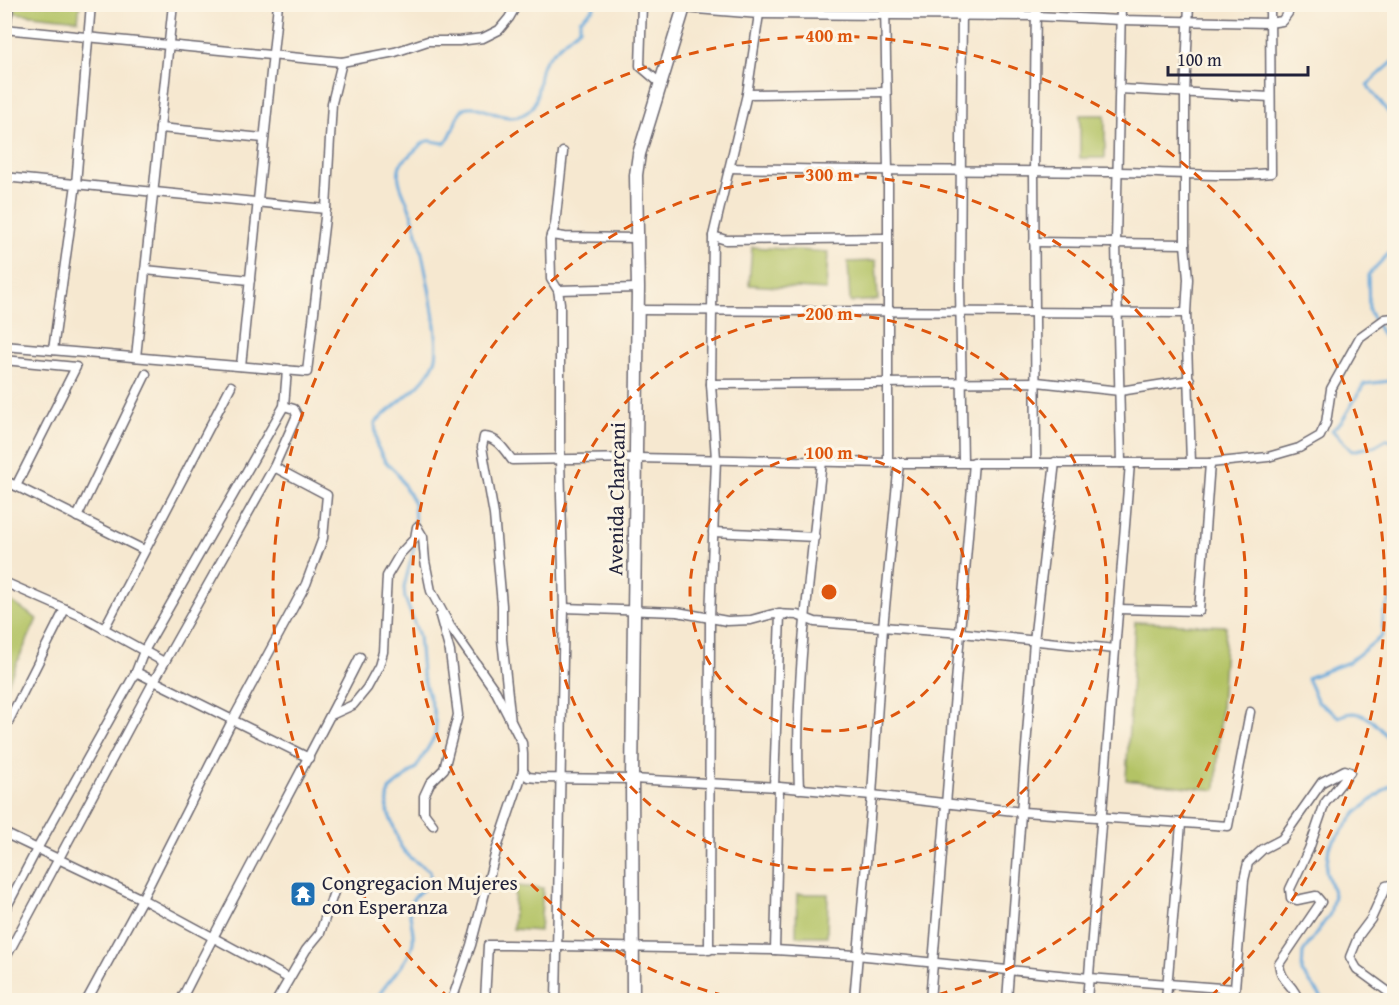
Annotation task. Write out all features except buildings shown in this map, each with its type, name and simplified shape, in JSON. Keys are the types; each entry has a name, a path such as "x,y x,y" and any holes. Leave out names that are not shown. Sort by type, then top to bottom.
{"main road":[{"name":"Avenida Charcani","path":"633,1000 632,779 638,310 636,175 639,154 684,6"}],"street":[{"path":"4,48 9,4"},
{"path":"53,351 76,184 91,4"},
{"path":"136,357 172,4"},
{"path":"241,366 278,4"},
{"path":"6,29 342,62 395,52 428,41 459,42 483,38 499,30 517,4"},
{"path":"642,4 640,66 662,84"},
{"path":"885,4 888,171 886,238 888,463"},
{"path":"962,4 960,312 963,462"},
{"path":"1036,4 1034,172 1036,462"},
{"path":"1087,1000 1118,609 1125,463 1119,391 1116,243 1121,4"},
{"path":"1189,4 1185,93 1185,243 1188,279 1186,313 1191,463"},
{"path":"730,168 1118,172 1185,175 1271,173 1270,4"},
{"path":"684,6 885,16 1036,16 1269,23 1282,21 1289,4"},
{"path":"709,950 710,618 716,459 711,384 713,237 747,94 759,9"},
{"path":"4,346 307,372 326,209 332,103 342,62"},
{"path":"1120,89 1270,97"},
{"path":"747,94 886,92"},
{"path":"160,128 264,138"},
{"path":"556,1000 564,608 560,458 560,303 558,290 551,279 550,239 555,225 563,152"},
{"path":"4,177 326,209"},
{"path":"552,235 637,238"},
{"path":"713,237 726,240 886,238"},
{"path":"1034,242 1185,243"},
{"path":"145,270 250,280"},
{"path":"558,290 638,288"},
{"path":"638,310 1186,313"},
{"path":"512,723 502,639 502,605 494,515 482,447 484,437 490,437 496,441 513,459 637,458 888,463 1210,463 1268,457 1299,448 1320,436 1326,423 1331,388 1360,337 1384,319 1395,318"},
{"path":"4,360 76,367 16,486"},
{"path":"4,912 136,672 144,651 284,406 287,370"},
{"path":"77,516 146,374"},
{"path":"711,384 1037,382 1119,391 1190,380"},
{"path":"104,629 231,386"},
{"path":"4,961 153,681 274,467 297,415 294,409 284,406"},
{"path":"799,789 798,757 806,618 822,461"},
{"path":"854,1000 856,955 872,795 883,628 899,462"},
{"path":"930,1000 962,633 974,462"},
{"path":"1007,1000 1023,812 1034,641 1055,462"},
{"path":"1118,609 1199,611 1210,463"},
{"path":"87,1000 142,899 232,720 306,584 323,538 327,495 274,467"},
{"path":"4,480 144,550"},
{"path":"331,715 353,705 367,688 379,666 383,652 387,576 400,554 415,537 417,527 423,537 431,591 437,604 496,692 522,743 523,771 496,850 471,945 452,1000"},
{"path":"713,532 815,537"},
{"path":"4,582 65,609 164,662"},
{"path":"433,825 424,813 424,796 430,783 444,769 458,715 450,652 437,604"},
{"path":"564,608 677,612 727,621 797,615 815,622 962,633 1115,649"},
{"path":"4,730 65,609"},
{"path":"775,950 780,615"},
{"path":"181,1000 360,657"},
{"path":"136,672 309,758"},
{"path":"523,771 528,777 632,779 777,787 1023,812 1228,826 1250,712"},
{"path":"1234,1000 1244,880 1248,863 1263,849 1281,839 1322,782 1345,770 1350,772 1324,803 1309,849 1290,889 1291,898 1297,900 1316,896 1321,902 1279,964 1284,981 1291,986 1298,1000"},
{"path":"1166,1000 1181,824"},
{"path":"4,833 142,899 288,978"},
{"path":"1395,884 1386,886 1371,919 1359,935 1350,957 1357,969 1395,996"},
{"path":"277,1000 288,978 320,933 336,886"},
{"path":"485,1000 488,945 775,950 856,955 1089,978 1234,989"}],"green space":[{"path":"16,4 80,5 78,20 15,13"},
{"path":"1080,115 1105,115 1105,158 1080,158"},
{"path":"752,247 828,252 826,290 749,285"},
{"path":"876,261 878,300 850,302 848,262"},
{"path":"5,597 37,619 5,689"},
{"path":"1135,622 1226,626 1216,790 1126,780"},
{"path":"515,886 543,888 540,931 513,929"},
{"path":"797,894 828,894 827,936 796,936"}],"waterway":[{"path":"415,527 414,503 397,473 385,461 377,446 375,423 424,379 435,361 437,350 429,288 415,225 400,183 400,165 427,141 445,143 459,114 465,108 478,108 513,117 522,115 531,109 536,100 543,64 580,28 580,20 594,8 593,4"},
{"path":"1394,61 1367,85 1394,120"},
{"path":"1394,248 1368,275 1369,311 1389,346 1390,381 1364,384 1342,421 1332,430 1352,451 1375,446 1387,439 1394,442"},
{"path":"376,1000 411,950 413,937 410,906 414,897 427,886 430,877 430,871 409,857 401,847 387,809 389,790 416,768 435,736 436,725 433,709 422,674 419,636 405,598 404,587 415,543"},
{"path":"1394,577 1392,596 1383,614 1382,636 1349,662 1307,678 1318,702 1339,717 1354,713 1367,717 1383,732 1394,749"},
{"path":"1324,1000 1302,972 1303,952 1330,914 1334,895 1326,871 1329,847 1356,813 1394,782"}],"place":[{"name":"Congregacion Mujeres con Esperanza","path":"303,894"}]}
